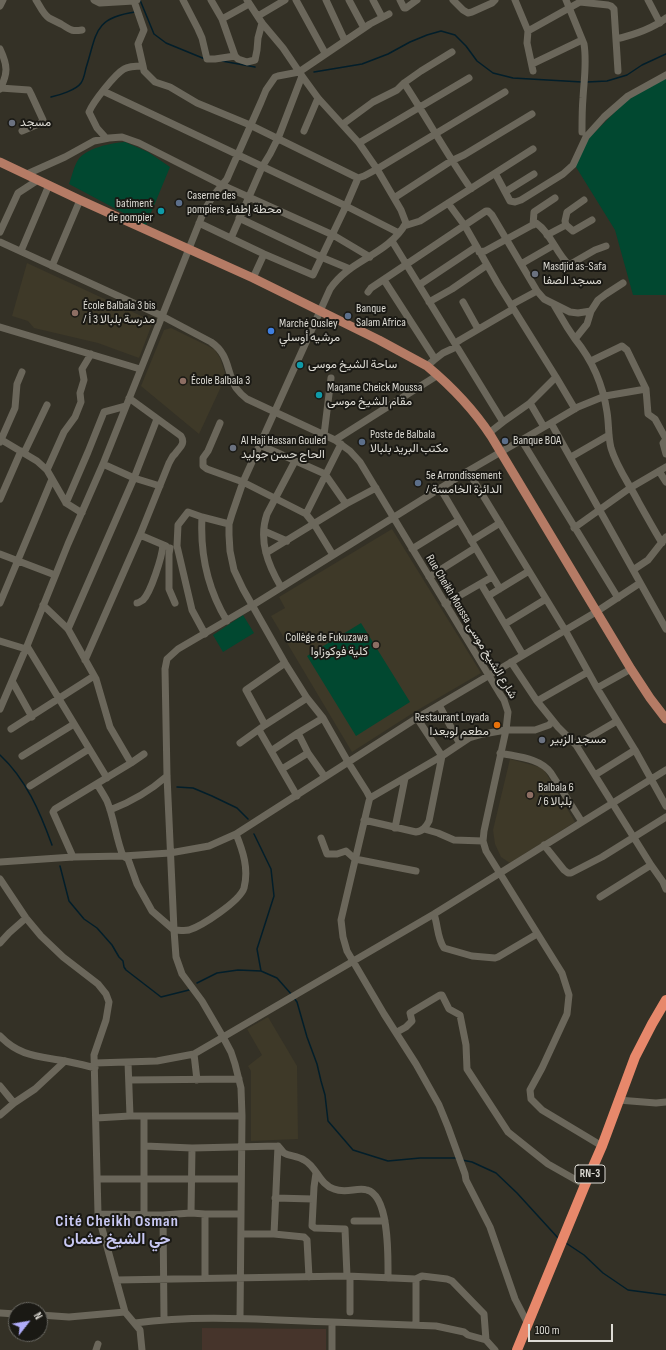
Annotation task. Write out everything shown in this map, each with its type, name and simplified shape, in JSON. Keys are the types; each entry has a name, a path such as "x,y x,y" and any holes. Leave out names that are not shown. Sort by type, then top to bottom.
{"highway":[{"name":"RN-3","path":"517,1350 602,1146 635,1057 666,1000"}],"main road":[{"path":"0,162 320,310 427,366 438,375 473,412 502,452 631,669 666,719"}],"street":[{"path":"0,6 3,0"},
{"path":"36,0 49,18 64,25 69,30 82,30"},
{"path":"94,0 100,4 134,0 144,30 138,44 142,66 144,71 155,82 170,87 204,106 250,125 358,178 377,169 505,92"},
{"path":"183,0 200,34 207,59 235,56"},
{"path":"211,0 222,19 235,56 238,59 246,62 255,60 262,23"},
{"path":"258,16 285,0"},
{"path":"296,0 325,53"},
{"path":"326,0 345,41"},
{"path":"349,0 364,28"},
{"path":"373,0 382,17"},
{"path":"400,0 404,8 417,0"},
{"path":"453,0 468,13 492,3 495,0"},
{"path":"515,0 528,31 527,43 532,68 582,40"},
{"path":"566,0 582,40 585,55 582,132"},
{"path":"616,39 634,34 663,20 648,0"},
{"path":"528,31 580,1 611,6 614,9 618,71"},
{"path":"222,19 248,2 318,98 359,143 377,169 406,220 406,223 392,242 350,269 335,282 320,310 243,482 229,524 230,552 234,570 243,589 285,663 307,698 323,718 370,798 342,920 341,928 347,951 428,1084 443,1113 466,1180 490,1227 515,1299 528,1324"},
{"path":"231,238 262,167 278,139 300,74 325,53 389,14"},
{"path":"0,49 7,66 7,73 0,89 29,90 43,120 40,123 22,131"},
{"path":"343,124 373,102 397,90 421,71 452,52"},
{"path":"106,138 97,128 89,112 94,103 123,69 133,66 142,66"},
{"path":"0,709 55,575 103,464 204,211 230,172 250,125 272,80 278,76 300,74"},
{"path":"495,173 510,201 518,202 563,174 574,165 586,137 604,117 628,96 666,75"},
{"path":"359,143 469,78"},
{"path":"404,83 420,106 451,161 471,189"},
{"path":"104,91 346,206 399,233"},
{"path":"304,131 318,98"},
{"path":"394,198 451,161 464,155 532,114"},
{"path":"27,174 65,157 94,141 106,138 122,137 139,143 249,198 333,235 370,257"},
{"path":"404,226 420,221 533,149"},
{"path":"505,192 534,174"},
{"path":"200,223 264,254 313,275 333,235 358,178"},
{"path":"0,232 18,193 38,180"},
{"path":"21,251 49,185"},
{"path":"533,225 534,212 555,198"},
{"path":"52,266 80,200"},
{"path":"584,200 567,212 565,220 566,225 573,231 592,220"},
{"path":"448,204 465,226 512,307 576,409"},
{"path":"368,292 371,288 484,212 488,211 492,215 537,291 544,299 554,305 574,313 591,312"},
{"path":"239,218 350,269"},
{"path":"419,285 478,249 485,251 537,223 569,265 595,250 606,246"},
{"path":"547,235 566,225"},
{"name":"Rue Cheikh Moussa شارع الشيخ موسى","path":"0,242 162,316 202,337 218,347 228,365 237,389 247,399 338,442 350,451 360,462 500,694 508,712 506,730 500,753 483,841"},
{"path":"392,242 504,422"},
{"path":"521,264 554,245"},
{"path":"253,278 264,254"},
{"path":"429,302 452,289 487,265"},
{"path":"384,280 425,343 434,360"},
{"path":"576,339 587,324 591,312 601,297 623,283"},
{"path":"427,366 443,353 456,347 457,342 537,291"},
{"path":"463,302 478,329"},
{"path":"554,305 567,327 591,361 605,396 611,449 630,488 651,525 664,540 648,560 633,570"},
{"path":"0,327 140,369"},
{"path":"591,361 618,347 622,346 627,350 646,389 648,414 655,419 666,439 663,443 666,454"},
{"path":"47,470 64,432 75,417 81,402 80,393 84,380 82,369 91,354"},
{"path":"22,372 17,384 15,408 0,440 38,461 47,470 66,503 82,513"},
{"path":"306,514 338,442 438,375"},
{"path":"489,433 530,404 556,377"},
{"path":"324,435 331,378"},
{"path":"240,1318 242,1116 239,1079 231,1052 202,1001 182,974 176,957 167,776 165,669 167,659 178,649 227,621 468,471 551,423 576,409 605,396 646,389"},
{"path":"85,660 172,458 183,445 182,436 129,398"},
{"path":"530,404 544,427"},
{"path":"0,499 46,405"},
{"path":"66,503 104,412 126,406"},
{"path":"68,629 158,419"},
{"path":"220,423 208,451 203,458 202,466 207,470 243,482 306,514 333,555"},
{"path":"551,423 666,629"},
{"path":"571,457 609,435"},
{"path":"522,441 618,598"},
{"path":"260,445 325,474 346,504"},
{"path":"281,587 273,572 266,553 264,531 267,514 295,461"},
{"path":"103,464 134,478 160,486"},
{"path":"574,528 630,488 666,468"},
{"path":"468,471 565,630 597,688 636,750 666,806"},
{"path":"659,471 666,482"},
{"path":"0,603 52,480"},
{"path":"266,553 346,504 376,488"},
{"path":"440,488 500,589"},
{"path":"175,603 169,589 169,554 174,547 178,525 188,512 229,524"},
{"path":"202,517 202,533 208,581 214,597 227,621"},
{"path":"412,549 459,520"},
{"path":"471,541 500,523"},
{"path":"264,531 287,541"},
{"path":"140,535 163,545 174,547"},
{"path":"137,603 143,600 152,584 160,562 163,545"},
{"path":"174,547 192,610 205,634"},
{"path":"429,577 475,548"},
{"path":"0,554 55,575"},
{"path":"488,596 529,571"},
{"path":"445,604 492,577"},
{"path":"0,862 170,853 209,846 236,834 417,718 596,612 640,583"},
{"path":"480,584 523,655"},
{"path":"505,624 546,599"},
{"path":"43,605 68,629 98,685 110,727 131,763"},
{"path":"0,641 26,648 107,778"},
{"path":"511,662 537,701 576,745 651,865 665,884"},
{"path":"285,663 246,690 271,751 297,796"},
{"path":"597,688 631,669"},
{"path":"537,701 588,672"},
{"path":"11,729 94,676"},
{"path":"12,681 32,717"},
{"path":"240,743 307,698"},
{"path":"439,705 460,744"},
{"path":"271,751 323,718"},
{"path":"364,820 416,832 424,829 429,821 442,756 417,718"},
{"path":"370,798 474,736 506,730 535,730 549,725 554,721"},
{"path":"576,745 617,721"},
{"path":"22,756 74,724"},
{"path":"298,733 308,753 325,776"},
{"path":"30,786 89,749"},
{"path":"594,775 636,750"},
{"path":"282,769 308,753"},
{"path":"500,753 538,762 545,766 582,822"},
{"path":"73,857 52,812 144,754"},
{"path":"0,1036 8,1045 20,1052 30,1055 95,1065 157,1061 194,1054 434,914 666,770"},
{"path":"110,810 131,802 160,783 167,776"},
{"path":"395,828 405,778"},
{"path":"97,784 106,799 110,810 122,856 128,859 137,884 152,912 174,930 188,930 203,923 221,911 239,896 244,888 246,872 244,855 236,834"},
{"path":"544,845 564,870 571,873 602,858 666,817"},
{"path":"424,829 454,840 483,841 486,851 499,873 562,973 569,995 567,1014 530,1090 532,1098 542,1110 602,1146"},
{"path":"321,838 327,854 337,854 346,851 355,859 416,871"},
{"path":"600,897 651,865"},
{"path":"0,879 26,918 41,936 54,950 98,984 106,994 109,1002 109,1009 94,1055 98,1214 125,1312 140,1330 142,1350"},
{"path":"434,914 439,932 439,938 444,948 472,956 486,958 498,957 537,934"},
{"path":"0,943 26,918"},
{"path":"397,1032 412,1021 410,1013 442,995 449,1009 460,1015 466,1045 467,1069 508,1132 548,1164 585,1185"},
{"path":"194,1054 197,1080"},
{"path":"0,1115 14,1103 35,1089 65,1061"},
{"path":"128,1062 130,1116"},
{"path":"129,1080 239,1079"},
{"path":"0,1086 14,1103"},
{"path":"618,1100 656,1103 666,1102"},
{"path":"96,1118 130,1116 242,1116"},
{"path":"144,1117 144,1215"},
{"path":"145,1146 192,1148 278,1146 285,1153 304,1160 321,1180 334,1190 346,1192 366,1189 372,1192 377,1198 385,1221 388,1238 388,1278"},
{"path":"274,1234 278,1146"},
{"path":"190,1213 192,1148"},
{"path":"316,1173 312,1224 313,1227 344,1229 350,1312"},
{"path":"97,1179 144,1178 241,1180"},
{"path":"275,1198 313,1199"},
{"path":"98,1214 241,1214"},
{"path":"205,1214 205,1278"},
{"path":"163,1215 164,1319"},
{"path":"354,1221 385,1221"},
{"path":"242,1234 274,1234 304,1237 306,1240 310,1277"},
{"path":"116,1280 348,1276 416,1279 422,1276 446,1279 452,1281 484,1314 486,1340"},
{"path":"416,1279 416,1324"},
{"path":"48,1316 69,1317 125,1312"},
{"path":"135,1323 164,1319 240,1318 416,1324 460,1331 486,1340 495,1350"},
{"path":"332,1322 332,1350"}],"shaded area":[{"name":"École Balbala 3 bis / مدرسة بلبالا 3 أ","path":"27,263 150,320 152,324 139,358 98,343 34,328 28,321 12,316"},
{"name":"École Balbala 3","path":"171,328 215,350 220,358 226,376 199,434 141,386 164,330"},
{"name":"Collège de Fukuzawa كلية فوكوزاوا","path":"392,529 481,673 416,711 352,752 271,616 285,608 279,597"},
{"name":"Balbala 6 / بلبالا 6","path":"510,759 543,768 575,822 510,863 501,857 495,844 493,830"},
{"path":"268,1017 297,1066 298,1139 251,1141 251,1071 248,1066 262,1055 247,1029"},
{"path":"202,1328 326,1329 326,1350 202,1350"}],"green space":[{"path":"666,78 666,295 633,295 615,230 576,167 579,148 627,100"},
{"path":"125,142 148,152 170,167 146,225 69,184 75,165 87,152 99,147"},
{"path":"243,615 254,633 223,652 213,635"},
{"path":"361,623 410,702 356,736 307,656"}],"waterway":[{"path":"140,0 154,34 166,43 205,59"},
{"path":"51,97 63,94 79,86 84,78 95,37 104,23 111,18 135,12"},
{"path":"314,72 362,64 388,54 410,42 441,31 455,35 466,46 477,61 493,73 513,78 582,82"},
{"path":"587,82 607,81 627,75 642,65 666,54"},
{"path":"222,61 255,67"},
{"path":"0,755 25,785 37,808 52,845"},
{"path":"177,787 193,788 212,796 237,808 248,819"},
{"path":"254,834 271,869 274,896 257,949 261,971"},
{"path":"60,866 69,901 84,919 97,928 112,945 123,961 126,970 161,997 189,990"},
{"path":"197,983 217,973 238,970 261,971 277,978 292,995"},
{"path":"294,998 297,1002 307,1037 317,1064 325,1095 328,1121 353,1150 388,1161 420,1158 456,1158"},
{"path":"462,1160 472,1162 496,1173 517,1193 559,1239"},
{"path":"566,1243 584,1255 603,1273 628,1290 666,1295"}],"place":[{"name":"مسجد","path":"12,123"},
{"name":"Caserne des pompiers محطة إطفاء","path":"179,203"},
{"name":"batiment de pompier","path":"161,211"},
{"name":"Masdjid as-Safa مسجد الصفا","path":"535,274"},
{"name":"École Balbala 3 bis / مدرسة بلبالا 3 أ","path":"75,313"},
{"name":"Banque Salam Africa","path":"348,316"},
{"name":"Marché Ousley مرشيه أوسلي","path":"271,331"},
{"name":"ساحة الشيخ موسى","path":"300,365"},
{"name":"École Balbala 3","path":"183,381"},
{"name":"Maqame Cheick Moussa مقام الشيخ موسى","path":"319,395"},
{"name":"Banque BOA","path":"505,441"},
{"name":"Poste de Balbala مكتب البريد بلبالا","path":"362,442"},
{"name":"Al Haji Hassan Gouled الحاج حسن جوليد","path":"233,448"},
{"name":"5e Arrondissement / الدائرة الخامسة","path":"418,483"},
{"name":"Collège de Fukuzawa كلية فوكوزاوا","path":"376,645"},
{"name":"Restaurant Loyada مطعم لويعدا","path":"497,725"},
{"name":"مسجد الزبير","path":"542,740"},
{"name":"Balbala 6 / بلبالا 6","path":"530,795"}],"district":[{"name":"Cité Cheikh Osman حي الشيخ عثمان","path":"117,1231"}]}
